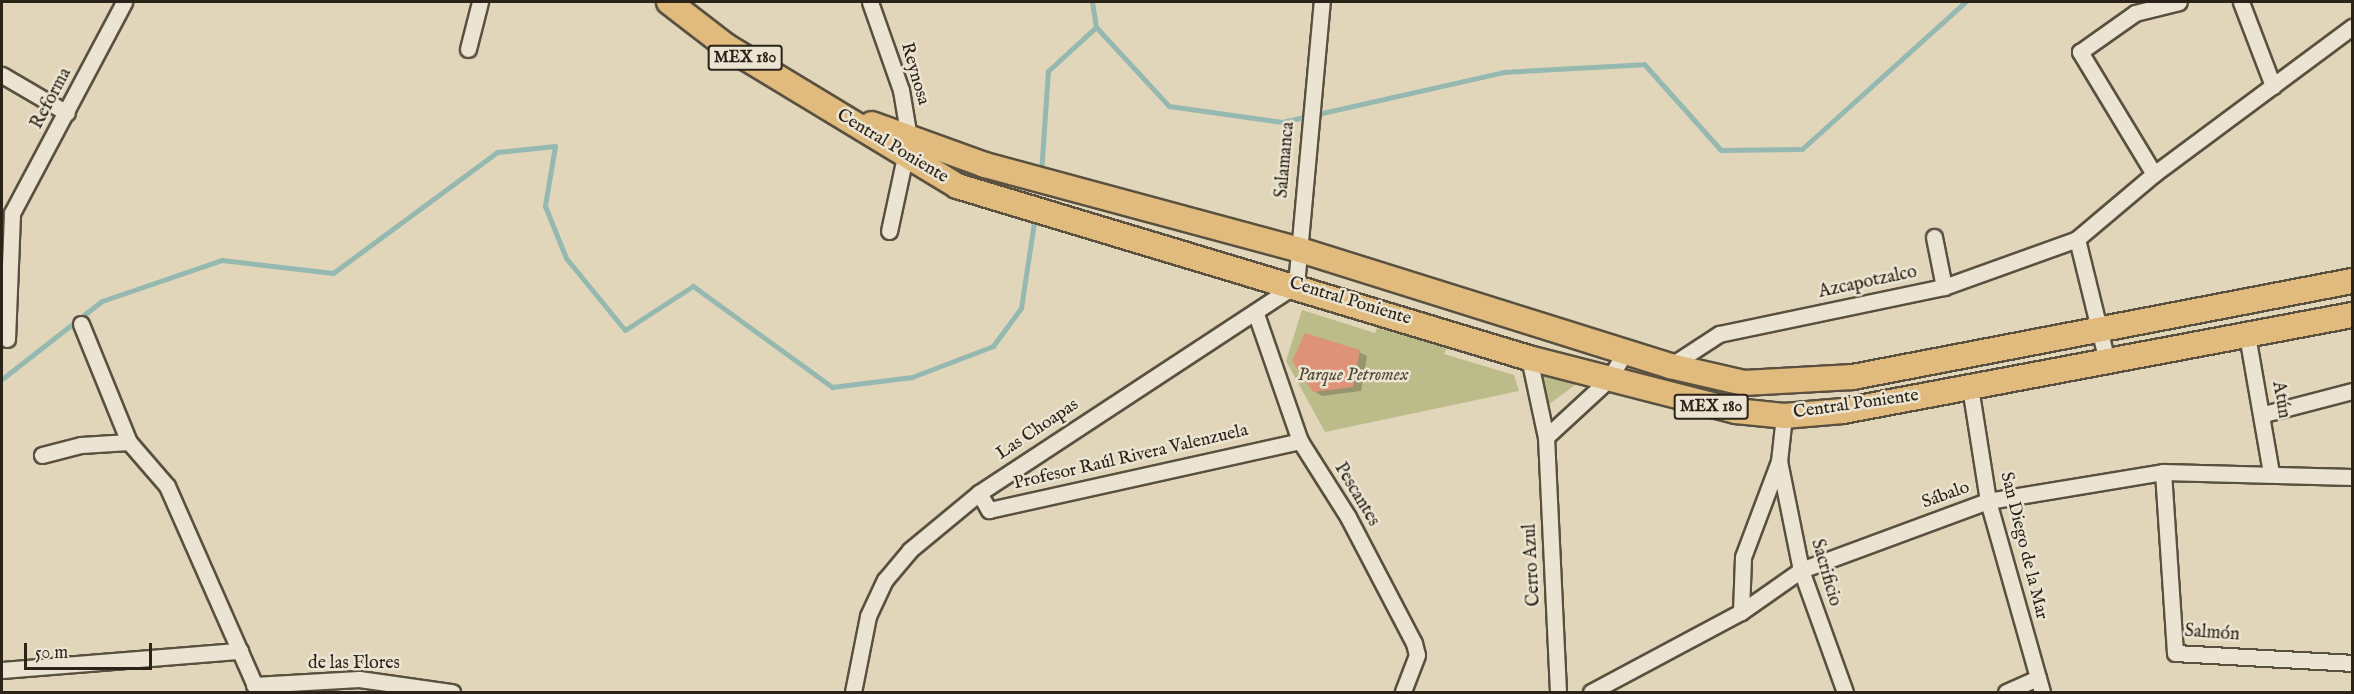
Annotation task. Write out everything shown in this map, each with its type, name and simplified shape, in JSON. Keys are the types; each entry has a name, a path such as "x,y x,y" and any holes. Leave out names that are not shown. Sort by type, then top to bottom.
{"main road":[{"name":"Central Poniente","path":"669,2 726,46 825,106 908,149 981,194 1296,285 1528,358 1700,405 1784,416 1970,387 2352,315"},
{"name":"Central Poniente","path":"908,149 985,165 1297,249 1670,366 1744,383 1792,384 1852,377 2352,281"}],"street":[{"path":"468,49 480,2"},
{"name":"Reynosa","path":"870,2 901,90 908,149"},
{"name":"Salamanca","path":"1297,249 1322,2"},
{"path":"2154,174 2080,52 2135,13 2179,2"},
{"path":"2241,2 2273,86"},
{"name":"Reforma","path":"7,339 7,212 67,113 118,4"},
{"name":"Azcapotzalco","path":"1670,366 1719,334 1944,287 2077,239 2154,174 2352,27"},
{"path":"2,75 67,113"},
{"path":"890,231 908,149"},
{"path":"1934,237 1944,287"},
{"path":"2077,239 2107,361"},
{"path":"1296,285 1297,249"},
{"name":"Las Choapas","path":"853,693 868,616 885,580 910,550 979,493 1144,381 1256,314 1296,285"},
{"name":"Pescantes","path":"1256,314 1300,441 1348,517 1414,643 1417,655 1403,693"},
{"path":"81,324 129,442 167,486 256,689"},
{"name":"Atún","path":"2247,335 2264,414 2271,473"},
{"path":"1546,437 1609,379 1625,352"},
{"name":"Cerro Azul","path":"1528,358 1546,437 1558,693"},
{"name":"San Diego de la Mar","path":"1970,387 1988,501 2040,686 2006,693"},
{"path":"2264,414 2352,391"},
{"name":"Sacrificio","path":"1741,612 1743,556 1779,461 1784,416"},
{"name":"Profesor Raúl Rivera Valenzuela","path":"979,493 989,510 1300,441"},
{"path":"42,455 81,445 129,442"},
{"name":"Sacrificio","path":"1779,461 1801,570 1845,693"},
{"name":"Sábalo","path":"1591,693 1741,612 1801,570 1988,501 2163,472 2271,473 2352,477"},
{"name":"Salmón","path":"2163,472 2175,653 2352,663"},
{"path":"2,670 240,651"},
{"name":"de las Flores","path":"256,689 359,679 452,693"}],"green space":[{"name":"Parque Petromex","path":"1302,310 1375,333 1377,328 1448,346 1444,354 1514,375 1519,391 1325,432 1286,361"},
{"path":"1538,369 1579,382 1544,408"}],"building":[{"path":"1305,333 1360,350 1353,387 1313,392 1292,361"}],"waterway":[{"path":"1092,2 1096,27 1169,106 1282,122 1503,72 1644,64 1721,150 1802,149 1965,2"},
{"path":"1041,173 1048,71 1096,27"},
{"path":"2,379 102,301 222,260 333,273 497,152 555,146 545,206 566,258 625,330 693,286 832,387 912,377 993,346 1021,308 1035,215"}]}
